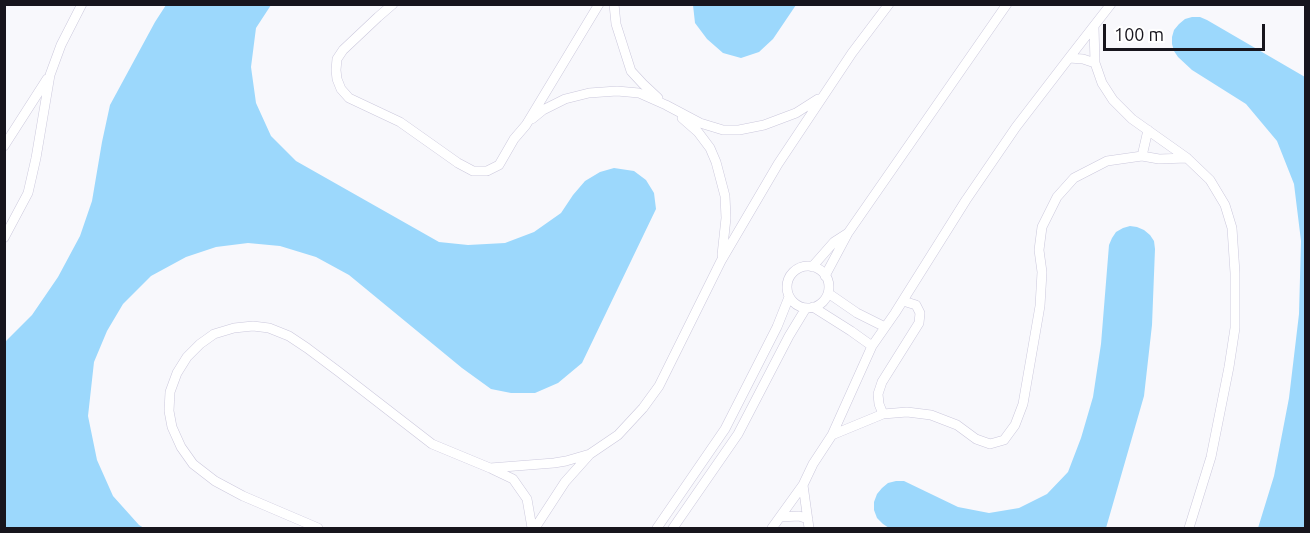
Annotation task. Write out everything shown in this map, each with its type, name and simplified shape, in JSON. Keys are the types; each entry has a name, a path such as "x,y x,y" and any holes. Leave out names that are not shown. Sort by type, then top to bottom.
{"street":[{"path":"4,238 28,193 50,75 61,45 82,4"},
{"path":"393,4 343,50 337,59 337,79 341,89 350,98 400,122 473,171 487,171 499,165 526,125 599,4"},
{"path":"614,4 616,24 631,71 698,132 710,148 716,162 725,196 726,218 721,261"},
{"path":"534,528 565,482 590,454 618,435 643,408 659,386 721,261 778,164 822,96 889,4"},
{"path":"825,276 848,233 1007,4"},
{"path":"772,528 803,485 813,464 832,435 872,346 1016,127 1111,4"},
{"path":"1094,27 1095,63 1102,83 1113,100 1132,119 1187,158 1210,180 1225,205 1232,228 1236,273 1235,328 1211,457 1189,528"},
{"path":"1069,58 1095,63"},
{"path":"4,146 50,75"},
{"path":"526,125 543,110 566,99 589,93 617,91 639,93 700,123 723,130 740,130 764,125 796,113 822,96"},
{"path":"1142,156 1148,130"},
{"path":"832,435 883,414 908,412 932,415 957,425 990,444 1004,440 1015,425 1023,404 1040,306 1042,272 1039,250 1042,227 1057,197 1074,178 1107,161 1142,156 1159,159 1187,158"},
{"path":"812,267 834,242 848,233"},
{"path":"657,528 725,429 777,327 789,297 787,284 789,278 793,273 805,267 818,270 825,276 828,286 825,299 810,308 789,336 738,434 673,528"},
{"path":"828,293 857,313 885,327"},
{"path":"789,297 794,303 810,308 851,331 872,346"},
{"path":"883,414 878,394 882,382 919,323 920,313 916,305 903,301"},
{"path":"318,528 243,496 215,481 193,464 181,447 172,427 169,411 170,393 177,373 187,357 214,334 234,328 253,326 269,328 289,336 432,444 513,479 526,499 534,528"},
{"path":"490,468 560,462 590,454"},
{"path":"803,485 808,524"},
{"path":"780,517 799,516 808,524"}],"water":[{"path":"693,4 796,5 773,39 759,52 741,58 723,53 707,39 695,23"},
{"path":"166,5 271,5 256,28 251,67 256,103 271,136 296,161 439,242 468,245 505,243 534,232 561,213 585,181 600,172 614,168 634,171 646,180 654,193 656,209 582,363 558,383 535,393 511,393 491,389 349,275 316,257 280,246 248,243 216,247 186,257 151,276 123,304 107,331 94,362 88,416 97,460 113,496 144,528 5,528 5,342 32,315 58,277 80,236 92,201 110,105"},
{"path":"1192,17 1207,20 1305,77 1305,528 1258,528 1274,476 1289,398 1299,314 1301,241 1294,184 1277,141 1246,104 1192,70 1174,51 1172,37 1174,30 1185,19"},
{"path":"1130,226 1144,230 1154,241 1152,325 1144,396 1106,528 889,528 883,524 877,518 874,502 877,494 888,483 904,481 958,507 989,513 1019,508 1047,494 1068,472 1093,397 1101,344 1109,245 1116,232"}]}
